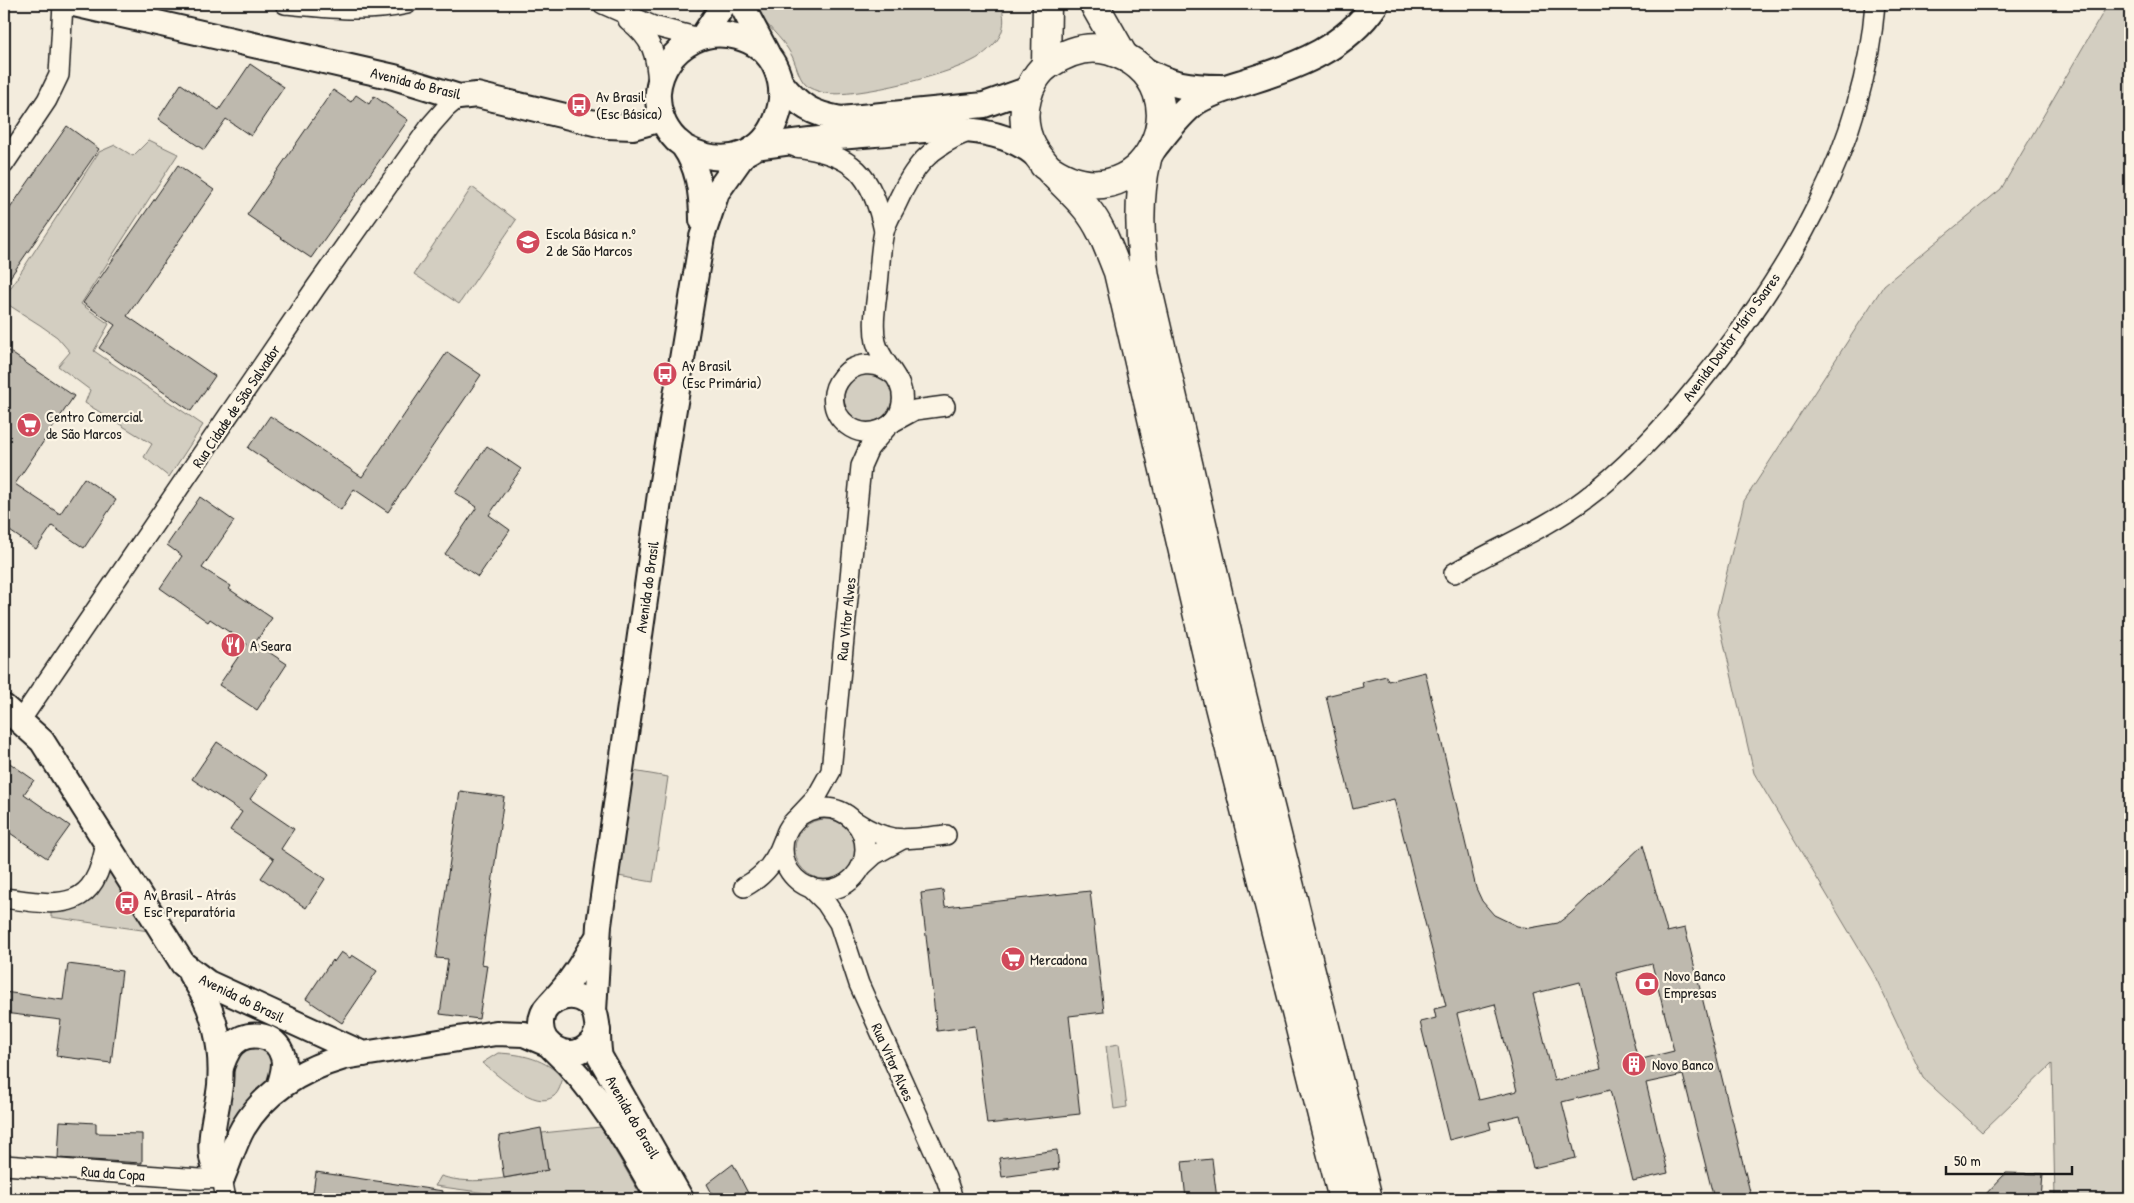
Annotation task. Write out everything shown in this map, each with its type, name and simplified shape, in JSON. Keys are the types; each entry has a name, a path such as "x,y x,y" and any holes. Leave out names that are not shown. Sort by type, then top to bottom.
{"main road":[{"path":"1046,66 1047,4"},
{"path":"1094,4 1133,62 1154,87 1160,106 1160,127 1143,175 1141,217 1146,277 1236,671 1368,1199"},
{"path":"1040,161 1060,176 1078,183 1097,185 1116,181 1133,172 1184,111 1197,101 1224,88 1287,69 1320,54 1353,30 1375,4"},
{"path":"1224,88 1197,88 1165,82 1133,62 1103,48 1083,48 1063,54 1046,66 1029,89 1024,106 1024,124 1028,141 1040,161 1087,208 1101,229 1118,272 1213,683 1343,1199"}],"street":[{"path":"4,164 47,100 59,75 63,4"},
{"name":"Avenida do Brasil","path":"74,4 394,76 460,97 483,96 614,127 633,127 662,119 671,134 684,147 700,185 702,237"},
{"path":"285,4 320,8 360,8 407,4"},
{"path":"658,90 661,76 675,53 701,37 724,4"},
{"path":"741,4 781,83 793,99 821,116 841,119 984,105 1029,89"},
{"name":"Avenida Doutor Mário Soares","path":"1454,573 1514,542 1584,500 1624,465 1666,423 1721,357 1791,255 1822,200 1835,170 1860,98 1871,45 1875,4"},
{"path":"608,6 653,26 701,37 722,35 741,38 753,44 771,61"},
{"path":"608,6 642,31 650,43 657,64 662,119"},
{"path":"757,148 769,134 778,118 782,101 781,83"},
{"name":"Rua Cidade de São Salvador","path":"12,714 437,116 460,97"},
{"path":"684,147 698,154 713,158 728,158 757,148 796,140 936,129 969,131 1017,142 1040,161"},
{"name":"Rua Vitor Alves","path":"861,466 869,448 890,424 902,404 897,379 879,353 874,328 884,231 906,183 922,160 938,146 969,131"},
{"name":"Avenida do Brasil","path":"680,1199 608,1075 597,1047 597,939 660,494 702,237 717,192 757,148"},
{"name":"Rua Vitor Alves","path":"757,148 815,150 833,154 850,164 867,180 874,194 884,231"},
{"name":"Rua Vitor Alves","path":"839,923 844,899 858,871 865,848 860,829 851,818 836,791 831,771 861,466 857,444 834,404 834,395 836,386 862,352 874,328"},
{"path":"842,420 848,426 863,432 880,431 915,410 941,406 914,394 879,366 862,364 846,372"},
{"name":"Avenida do Brasil","path":"12,714 42,741 183,964 208,983 363,1054 496,1033 524,1034 551,1046 574,1070 626,1140 660,1199"},
{"name":"Rua Vitor Alves","path":"831,771 816,798 787,830 783,850 788,869 826,902 839,923 859,984 946,1178 953,1199"},
{"path":"800,815 818,808 829,808 851,818 872,832 901,840 946,835"},
{"path":"784,840 776,857 749,884 806,885 830,889 840,887 874,855 901,840"},
{"path":"4,898 51,905 75,899 86,891 99,872 106,842"},
{"path":"552,1003 568,996 579,998 590,1004 596,1021 592,1043 582,1050 563,1053 551,1046 544,1038 541,1024 543,1014 573,976 597,939"},
{"path":"183,964 208,1001 221,1067 212,1150 214,1165 224,1189"},
{"path":"221,1067 229,1049 236,1042 245,1037 267,1037 280,1047 284,1059 284,1071 279,1087"},
{"path":"224,1189 243,1129 263,1102 279,1087 329,1061 363,1054"},
{"name":"Rua da Copa","path":"4,1165 200,1179 224,1189"}],"shaded area":[{"path":"754,4 1001,4 1004,20 1001,33 994,44 982,55 970,62 930,77 881,88 839,94 817,91 803,82 788,49 763,19"},
{"path":"2108,4 2130,4 2130,1199 2055,1199 2052,1064 1982,1132 1923,1078 1873,972 1754,773 1717,613 1744,501 1884,285 2001,189"},
{"path":"149,140 178,154 81,304 109,324 94,351 203,425 169,477 144,457 152,444 85,403 90,390 58,366 70,352 57,337 4,302 4,298 99,152 115,145 133,156"},
{"path":"472,187 516,220 459,304 414,274"},
{"path":"863,374 873,374 882,378 888,384 891,389 891,407 882,418 873,422 863,422 854,418 848,412 844,403 844,393 848,384 854,378"},
{"path":"633,771 668,777 653,882 618,876"},
{"path":"819,819 831,819 842,824 850,832 855,843 853,861 842,874 831,879 819,879 808,874 800,866 795,855 795,843 800,832 808,824"},
{"path":"106,842 163,933 51,917 51,905 75,899"},
{"path":"266,1041 278,1068 222,1166 219,1124 235,1047"},
{"path":"1119,1044 1127,1107 1114,1109 1106,1046"},
{"path":"498,1053 525,1056 549,1066 563,1078 560,1088 554,1096 546,1100 537,1099 517,1090 482,1063"},
{"path":"601,1127 643,1199 530,1199 435,1186 441,1176 467,1181 480,1181 548,1170 542,1133"}],"building":[{"path":"250,64 284,87 251,136 226,119 204,150 158,119 181,84 219,110"},
{"path":"333,90 351,102 356,95 369,104 374,96 408,120 311,258 247,215"},
{"path":"67,126 99,149 4,286 4,217"},
{"path":"178,165 214,190 127,316 215,376 191,411 99,348 115,325 83,303"},
{"path":"4,348 74,396 15,484 60,514 84,478 116,500 84,548 52,526 36,549 4,527"},
{"path":"447,352 481,375 388,512 354,489 341,510 248,448 270,416 362,477"},
{"path":"487,446 521,469 489,515 510,530 478,577 445,554 477,507 455,493"},
{"path":"200,497 234,521 202,568 231,586 229,589 272,618 255,643 287,664 257,710 219,685 247,644 210,619 208,622 160,588 182,556 167,545"},
{"path":"1425,672 1476,888 1482,901 1494,915 1517,926 1530,928 1558,923 1643,845 1667,932 1685,928 1751,1196 1736,1199 1714,1199 1683,1075 1646,1083 1668,1173 1633,1181 1610,1090 1562,1102 1576,1158 1533,1168 1520,1115 1489,1122 1491,1129 1449,1140 1420,1022 1436,1018 1434,1009 1446,1006 1394,799 1353,809 1326,696 1363,687 1362,682 1386,676 1388,681","holes":["1652,964 1674,1051 1638,1060 1616,973","1580,982 1601,1069 1554,1081 1533,994","1495,1004 1517,1091 1479,1100 1457,1014"]},
{"path":"217,742 267,775 250,799 294,829 281,849 325,879 306,908 261,878 274,859 230,830 242,812 192,779"},
{"path":"4,759 34,780 24,794 70,826 47,858 4,829 4,824 10,815 4,811"},
{"path":"460,791 504,797 481,964 487,965 479,1019 440,1014 448,959 436,958"},
{"name":"Mercadona","path":"943,890 945,907 1090,891 1104,1012 1069,1016 1080,1114 987,1124 975,1026 937,1031 921,893"},
{"path":"341,952 350,958 352,955 377,971 342,1023 306,999 332,960 334,962"},
{"path":"68,964 122,971 111,1063 56,1056 61,1020 4,1013 4,992 63,1000"},
{"path":"60,1121 96,1123 96,1133 142,1134 142,1163 58,1158"},
{"path":"541,1128 548,1170 504,1178 499,1146 500,1136"},
{"path":"1057,1150 1059,1169 1002,1177 999,1158"},
{"path":"1212,1159 1217,1199 1186,1199 1182,1162"},
{"path":"733,1164 751,1199 715,1199 707,1184"},
{"path":"316,1172 443,1191 442,1199 312,1199"},
{"path":"2006,1173 2043,1174 2041,1199 1981,1199"}],"place":[{"name":"Av Brasil (Esc Básica)","path":"579,105"},
{"name":"Escola Básica n.º 2 de São Marcos","path":"528,242"},
{"name":"Av Brasil (Esc Primária)","path":"665,374"},
{"name":"Centro Comercial de São Marcos","path":"29,425"},
{"name":"A Seara","path":"233,645"},
{"name":"Av Brasil - Atrás Esc Preparatória","path":"127,903"},
{"name":"Mercadona","path":"1013,959"},
{"name":"Novo Banco Empresas","path":"1647,984"},
{"name":"Novo Banco","path":"1634,1064"}]}
